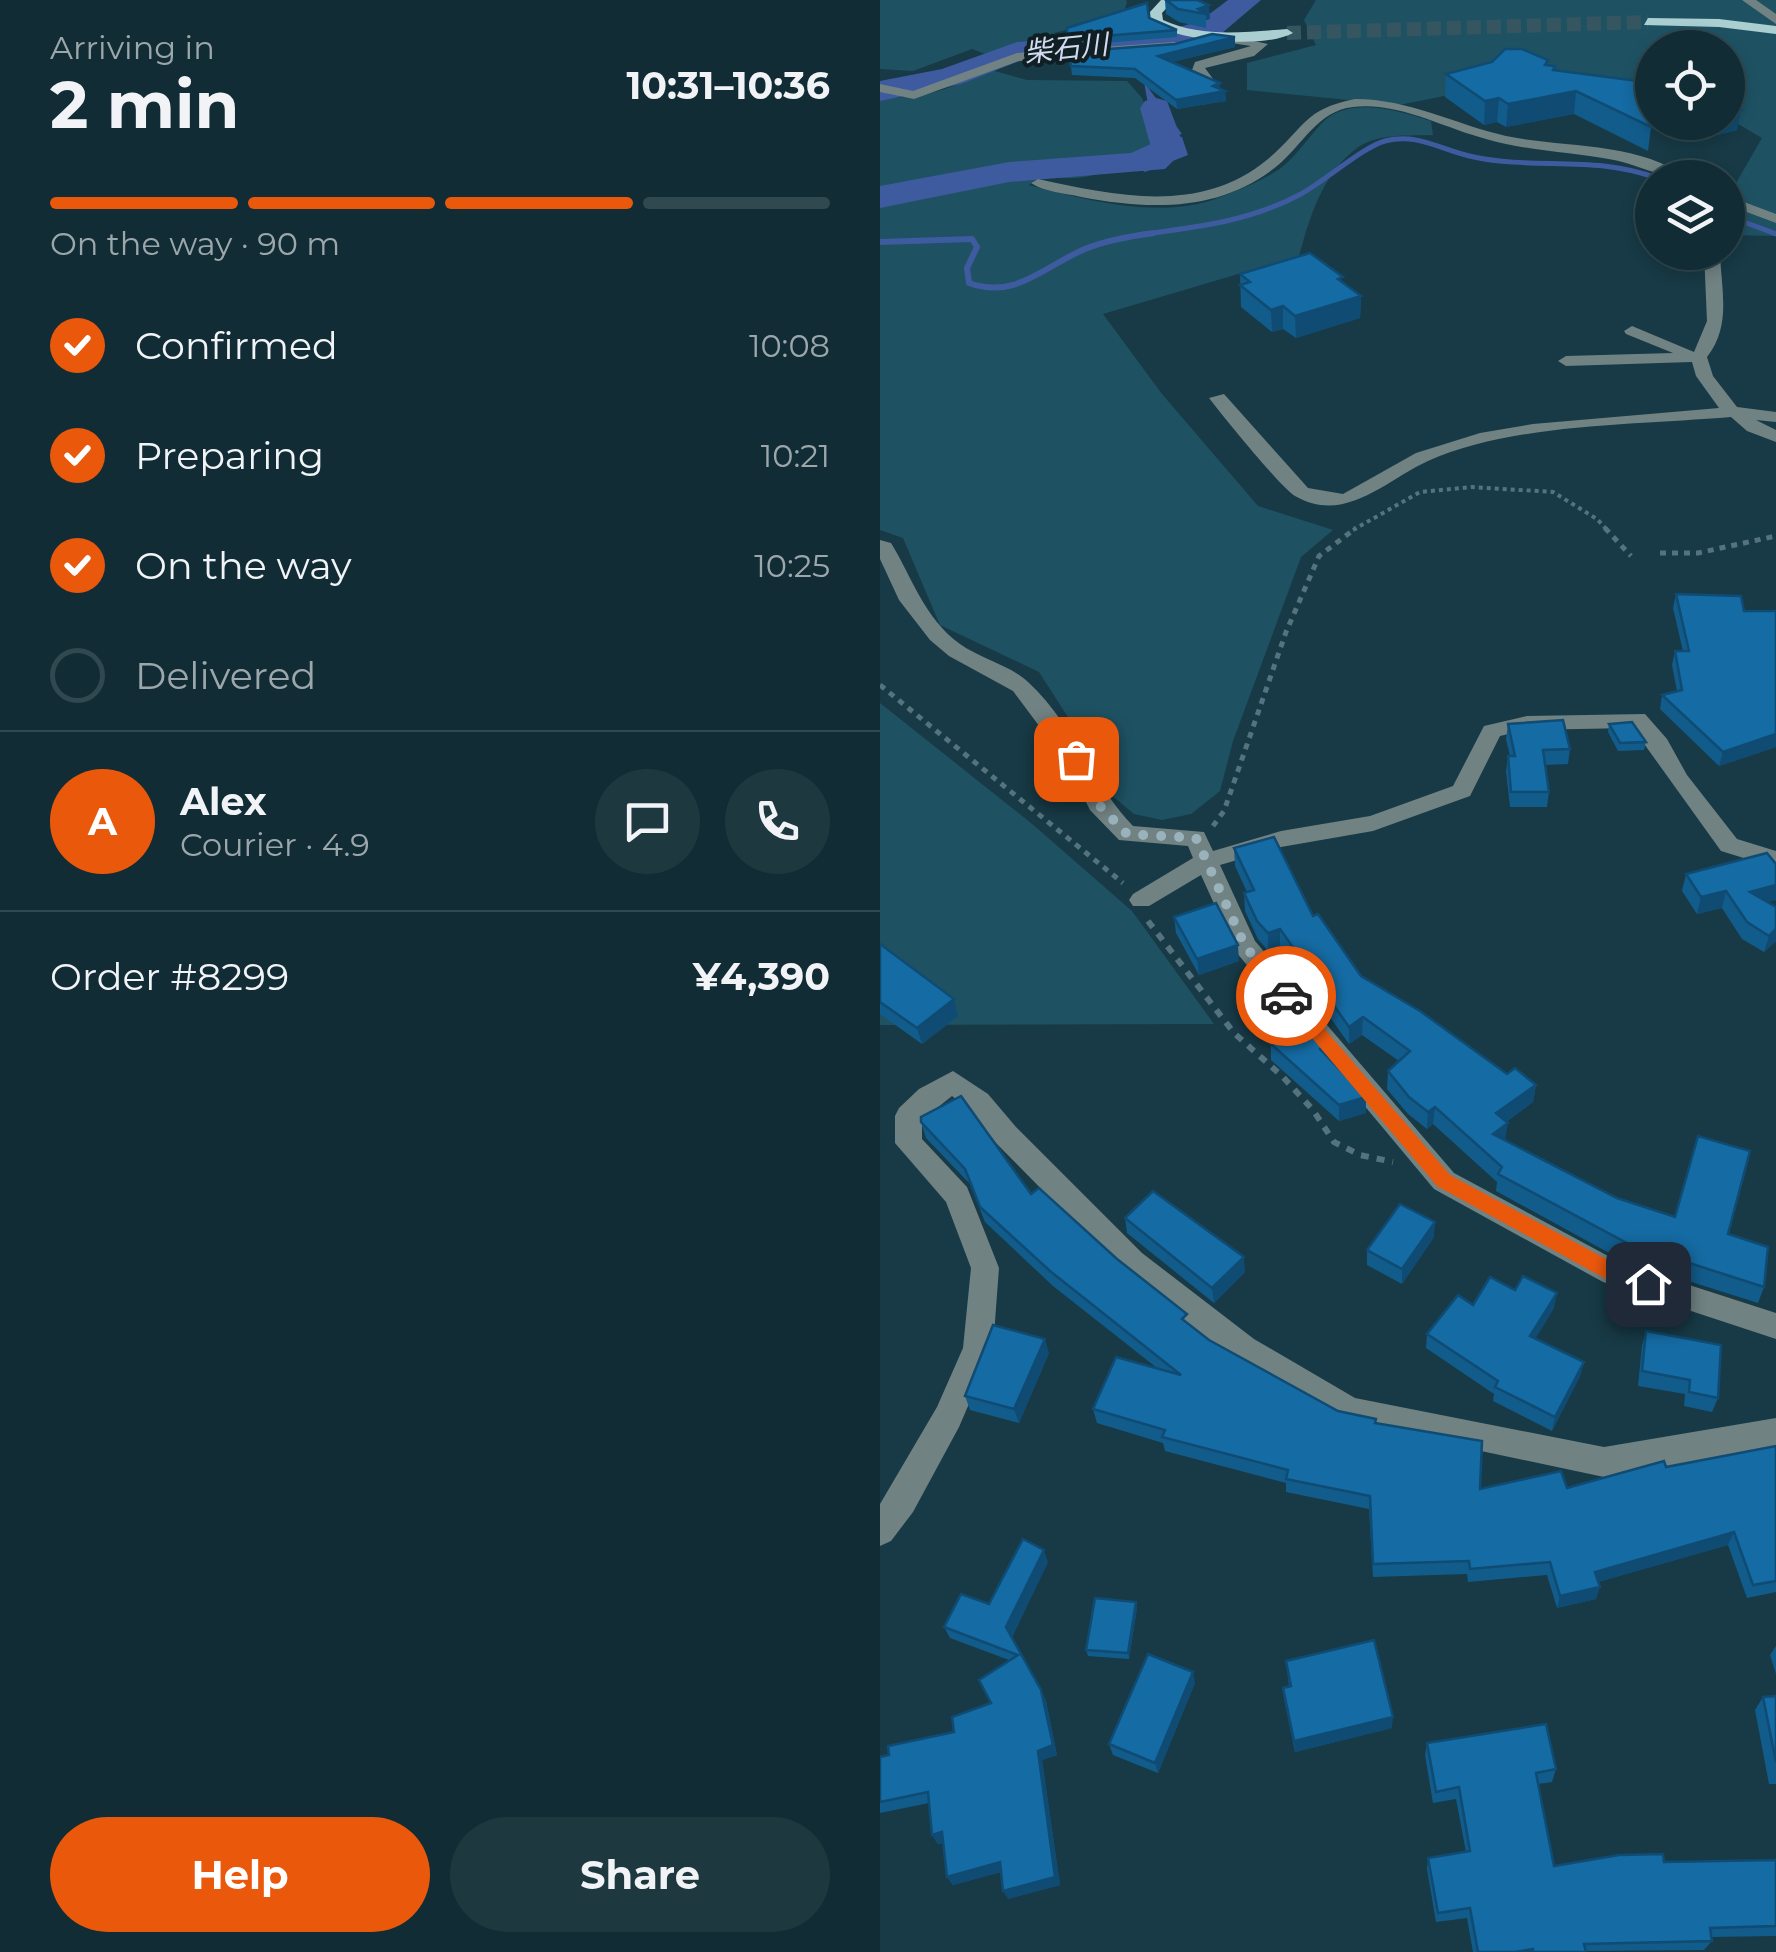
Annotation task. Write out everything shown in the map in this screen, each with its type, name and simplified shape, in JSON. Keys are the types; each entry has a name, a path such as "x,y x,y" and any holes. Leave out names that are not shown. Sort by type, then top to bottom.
{"main road":[{"path":"1168,0 1156,12 1158,22 1191,34 1288,34"},
{"path":"1648,22 1719,23 1776,30"}],"street":[{"path":"1748,0 1776,20"},
{"path":"880,88 914,95 1017,57 1175,46 1211,36 1262,44 1249,53 1200,65 1198,70 1209,83"},
{"path":"1038,183 1126,201 1197,200 1232,188 1269,166 1324,110 1357,104 1402,108 1508,141 1635,160"},
{"path":"1745,207 1776,219"},
{"path":"1566,361 1693,357 1710,345 1717,327 1713,270"},
{"path":"1632,331 1693,357 1735,412 1753,427 1776,437"},
{"path":"1218,398 1301,492 1346,500 1422,457 1480,438 1735,412 1776,417"},
{"path":"880,546 909,600 937,636 956,651 1020,686 1076,759 1098,804 1127,834 1201,850 1374,823 1462,791 1492,731 1507,725 1577,725 1630,718 1641,721 1648,729 1678,780 1729,845 1776,860"},
{"path":"1141,900 1201,850"},
{"path":"1201,850 1245,946 1444,1180 1613,1273 1776,1326"},
{"path":"880,1530 902,1500 948,1417 978,1348 985,1268 957,1195 909,1144 908,1116 928,1097 953,1082 980,1102 1006,1135 1132,1262 1244,1349 1350,1411 1604,1462 1776,1433"}],"path":[{"path":"1201,850 1224,811 1286,632 1318,556 1367,519 1420,492 1472,487 1553,492 1597,519 1630,556"},
{"path":"1660,553 1698,553 1776,536"},
{"path":"880,685 1141,900 1142,912 1162,943 1256,1056 1282,1076 1334,1142 1360,1155 1392,1162 1428,1161"}],"shaded area":[{"path":"880,0 1127,3 1122,16 1054,33 1053,43 985,54 972,49 913,71 880,69"},
{"path":"1316,0 1776,0 1776,236 1745,235 1745,168 1762,138 1745,128 1745,30 1635,30 1635,102 1454,94 1399,105 1247,90 1247,63 1316,45 1304,20"},
{"path":"991,70 1027,80 1127,81 1142,98 1163,145 1104,172 1073,178 1041,175 1029,185 1148,208 1196,204 1267,177 1281,168 1322,123 1346,109 1375,108 1431,121 1433,135 1374,140 1345,159 1319,197 1299,256 1103,314 1162,394 1258,506 1333,530 1301,557 1233,741 1220,791 1191,814 1162,820 1134,814 1110,794 1093,756 1039,672 940,625 903,538 880,530 880,97 910,97 937,91"},
{"path":"880,703 1031,823 1132,911 1214,1024 880,1025"}],"water":[{"path":"1144,82 1182,134 1173,136 1182,137 1188,155 1145,172 1122,157 1162,139 1154,137"}],"building":[{"path":"1166,0 1197,0 1209,5 1198,9 1206,14 1178,9"},
{"path":"1147,3 1149,18 1177,30 1067,39 1067,28"},
{"path":"1212,34 1235,37 1158,56 1220,83 1213,86 1225,91 1176,100 1135,69 1071,66 1069,52 1175,44"},
{"path":"1505,49 1522,49 1548,60 1545,65 1555,66 1553,70 1635,81 1635,119 1576,91 1508,104 1499,98 1485,101 1446,74 1492,62"},
{"path":"1310,253 1361,296 1295,316 1283,306 1271,310 1240,285 1250,282 1240,274"},
{"path":"1676,594 1741,596 1744,611 1776,611 1776,734 1723,752 1662,695 1682,690 1675,651 1689,651"},
{"path":"1563,720 1570,749 1543,750 1549,792 1511,792 1508,756 1515,756 1508,724"},
{"path":"1632,722 1646,742 1620,743 1609,724"},
{"path":"1274,837 1313,916 1318,914 1361,976 1420,1011 1507,1074 1515,1068 1536,1085 1496,1113 1508,1123 1493,1134 1617,1198 1675,1217 1698,1136 1750,1151 1728,1234 1768,1247 1764,1287 1627,1243 1498,1174 1502,1167 1435,1107 1428,1112 1409,1097 1388,1071 1410,1051 1363,1017 1349,1027 1280,929 1268,933 1257,921 1244,893 1254,890 1234,848"},
{"path":"1767,853 1776,864 1776,885 1750,892 1776,907 1776,929 1769,936 1747,922 1726,891 1701,897 1686,874"},
{"path":"1216,903 1238,945 1197,959 1174,917"},
{"path":"880,944 954,999 917,1028 880,1002"},
{"path":"1302,1023 1323,1046 1320,1049 1366,1097 1339,1105 1271,1044"},
{"path":"961,1096 1031,1194 1039,1188 1117,1259 1187,1314 1182,1319 1209,1340 1338,1411 1376,1419 1375,1423 1482,1441 1480,1489 1561,1471 1567,1488 1664,1461 1666,1467 1776,1446 1776,1581 1753,1585 1734,1532 1595,1572 1600,1587 1560,1596 1550,1562 1470,1569 1469,1561 1373,1564 1370,1496 1286,1479 1288,1470 1162,1437 1165,1430 1093,1409 1116,1357 1181,1375 1050,1271 980,1207 965,1169 921,1122 921,1117"},
{"path":"1153,1191 1244,1257 1212,1288 1125,1218"},
{"path":"1400,1204 1435,1222 1402,1269 1367,1250"},
{"path":"1523,1276 1557,1293 1530,1336 1584,1362 1555,1417 1495,1387 1498,1381 1427,1334 1458,1295 1473,1305 1490,1277 1515,1290"},
{"path":"993,1325 1045,1339 1014,1409 965,1396"},
{"path":"1646,1331 1721,1345 1718,1398 1689,1392 1690,1380 1642,1371"},
{"path":"1023,1539 1044,1550 1006,1627 1041,1690 1053,1745 1038,1751 1055,1877 1003,1891 1000,1862 947,1877 942,1832 932,1835 928,1792 880,1802 880,1757 889,1755 888,1746 954,1732 952,1717 991,1703 979,1680 1018,1655 944,1627 961,1594 989,1604"},
{"path":"1095,1598 1136,1602 1128,1653 1086,1650"},
{"path":"1374,1640 1393,1717 1294,1741 1283,1688 1291,1686 1286,1661"},
{"path":"1148,1654 1193,1672 1155,1763 1109,1744"},
{"path":"1776,1696 1776,1762 1763,1697"},
{"path":"1546,1724 1556,1769 1536,1773 1554,1866 1619,1855 1663,1854 1664,1862 1776,1860 1776,1926 1710,1928 1712,1941 1584,1944 1586,1952 1478,1952 1470,1908 1438,1913 1428,1858 1470,1851 1459,1787 1436,1792 1427,1743"}],"waterway":[{"name":"柴石川","path":"880,91 950,77 1017,51 1171,39 1211,27 1247,0"},
{"path":"880,197 1009,172 1153,162 1168,149 1156,108"},
{"path":"1138,235 1221,222 1262,211 1301,194 1376,144 1397,139 1497,161 1635,172"},
{"path":"1745,222 1776,234"},
{"path":"880,242 972,239 977,247 967,268 969,283 1001,287 1029,279 1093,246 1154,233"}],"tunnel":[{"path":"1287,33 1648,22"}],"way so far":[{"path":"1076,759 1098,804 1127,834 1196,838 1245,946 1286,996"}],"route":[{"path":"1286,996 1444,1180 1613,1273 1648,1284"}]}
